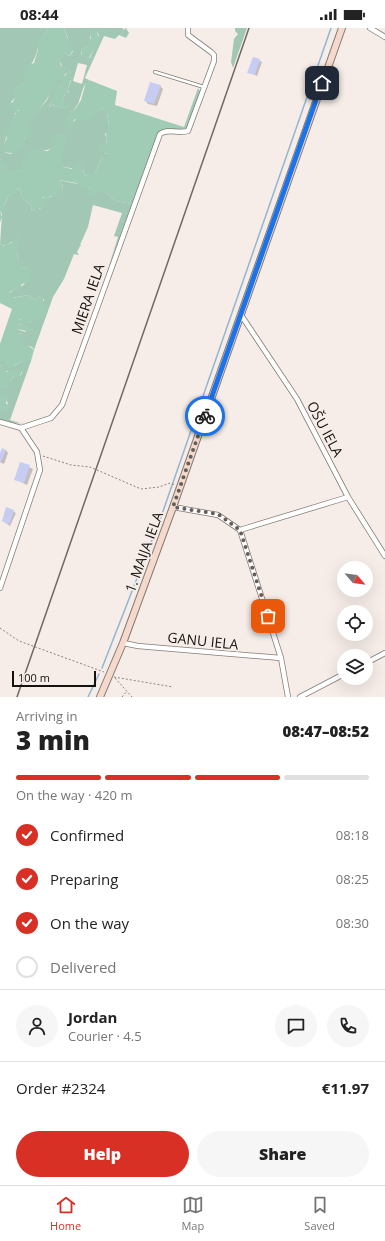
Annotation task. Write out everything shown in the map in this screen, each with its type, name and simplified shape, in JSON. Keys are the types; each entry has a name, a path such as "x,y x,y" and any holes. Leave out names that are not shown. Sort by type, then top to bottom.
{"street":[{"name":"MIERA IELA","path":"21,428 51,418 62,405 160,134 169,131 182,133 188,131 205,88 214,61 214,55 188,35 188,28"},
{"name":"1. MAIJA IELA","path":"100,697 123,642 173,507 342,28"},
{"path":"370,28 385,37"},
{"name":"OŠU IELA","path":"241,315 297,399 348,497 385,556"},
{"path":"0,422 21,428 36,452 40,464 38,477 0,588"},
{"path":"240,530 348,497"},
{"path":"173,507 218,514 240,530 281,658 288,697"},
{"name":"GANU IELA","path":"123,642 145,646 281,658"},
{"path":"373,659 385,653"},
{"path":"300,697 337,678"}],"lane":[{"path":"155,72 205,88"}],"path":[{"path":"36,452 42,456 56,460 90,467 141,488 159,487 170,483 175,485"},
{"path":"0,628 19,641 110,675"},
{"path":"132,697 114,677 173,686"},
{"path":"122,697 127,691"}],"green space":[{"path":"0,28 47,28 46,32 38,41 37,52 24,82 15,87 15,98 11,102 19,112 15,113 4,144 4,152 11,154 24,146 24,139 29,132 26,125 47,100 53,87 64,72 60,61 64,53 70,56 73,51 67,48 68,38 64,28 123,28 123,30 126,28 129,33 126,38 119,35 115,39 104,36 85,78 89,80 84,87 75,109 71,112 68,121 66,121 73,122 77,119 88,119 101,108 107,112 109,126 105,134 107,138 106,145 103,145 104,153 108,154 108,157 102,157 95,173 86,176 83,172 84,170 63,167 61,164 64,144 62,135 55,135 56,144 53,147 27,154 28,158 22,170 9,173 0,159","holes":["97,31 99,36 90,58 85,58 81,54 81,50 89,45 91,33","78,63 87,65 82,84 73,81","70,71 71,81 67,91 70,92 65,94 62,102 63,104 67,104 63,108 53,104 50,107 49,106 62,83 65,74"]},
{"path":"47,28 64,28 69,42 67,48 73,49 70,56 64,53 60,64 62,67 67,66 66,69 48,98 27,125 27,128 31,127 32,131 29,132 29,137 24,138 25,147 16,154 4,152 3,146 7,138 6,133 9,130 13,116 19,110 14,110 11,105 15,98 13,91 16,85 24,82 23,75 29,65 34,63 38,50 38,39 46,32"},
{"path":"235,28 247,28 233,68 231,62 234,39 238,34 235,31"},
{"path":"93,29 97,30 98,36 101,36 88,60 82,56 81,50 89,45 91,38 90,32"},
{"path":"69,70 72,77 67,91 70,93 69,95 65,94 62,102 69,104 69,106 66,109 53,104 49,108 55,91 60,87 63,78"},
{"path":"89,80 117,91 115,105 184,127 198,88 201,93 190,124 186,129 165,129 158,133 132,204 116,201 103,191 96,192 94,197 92,195 90,196 87,193 91,189 87,186 80,187 76,183 59,180 62,183 63,190 55,196 50,196 48,201 45,200 44,197 42,198 42,202 46,203 45,208 38,208 34,211 31,210 32,206 22,198 19,188 13,194 8,196 4,210 0,211 0,159 8,167 9,173 14,170 19,171 23,166 22,159 28,158 24,154 25,152 29,153 31,149 35,151 39,149 42,151 48,151 55,144 52,142 53,135 65,134 68,138 65,141 62,157 63,167 72,169 76,164 81,164 84,167 83,172 86,176 91,173 95,173 102,157 108,156 108,154 100,152 97,147 99,144 106,145 107,138 105,130 109,126 107,112 103,111 103,109 101,108 93,118 79,122 75,119 73,122 73,128 67,130 64,124 65,121 68,121 70,113 76,108 81,100 86,82"},
{"path":"59,180 87,186 91,189 91,191 103,191 116,201 132,204 108,269 118,237 114,236 122,213 93,205 88,227 80,245 82,246 80,246 77,252 79,255 74,254 64,279 53,297 34,350 32,347 17,342 22,333 17,334 17,329 25,332 28,327 17,323 18,319 30,323 44,300 40,296 35,300 28,295 12,298 9,293 22,286 29,279 29,272 27,267 23,268 20,265 14,240 6,246 0,244 2,214 0,211 8,196 19,188 22,198 32,206 31,210 34,211 38,207 40,209 43,204 41,198 48,198 63,190 62,183"},
{"path":"0,211 2,217 0,222"},
{"path":"16,236 20,238 17,250 21,265 23,268 30,266 33,269 29,272 31,276 29,282 22,284 19,291 11,291 9,293 13,298 28,295 35,300 40,296 43,297 43,303 48,312 44,316 29,323 18,319 19,324 29,326 33,329 31,332 17,329 17,334 23,333 21,340 18,342 25,343 34,350 31,361 22,361 12,367 7,366 4,361 5,358 0,361 0,344 12,309 0,303 0,244 5,246 11,243"},
{"path":"4,358 14,366 22,361 31,361 10,420 21,423 13,423 0,419 0,412 8,404 6,399 0,394 0,387 6,388 14,376 20,376 22,373 22,371 5,371 0,365 0,361"},
{"path":"0,365 7,372 12,369 22,371 20,376 14,376 10,382 11,385 6,389 0,387"},
{"path":"2,392 8,395 6,403 9,406 8,410 4,413 0,412 0,394"},
{"path":"53,414 47,418 25,423"}],"building":[{"path":"253,57 260,59 255,75 247,73"},
{"path":"150,82 161,85 154,104 144,101"},
{"path":"2,448 6,450 0,464 0,453"},
{"path":"20,462 30,465 24,483 14,480"},
{"path":"6,507 14,510 10,523 7,524 2,521"}],"waterway":[{"path":"102,668 161,517 331,28"},
{"path":"88,697 99,674"}],"railway":[{"path":"17,697 249,28"}],"way so far":[{"path":"205,416 173,507 218,514 240,530 268,616"}],"route":[{"path":"205,416 322,83"}]}
